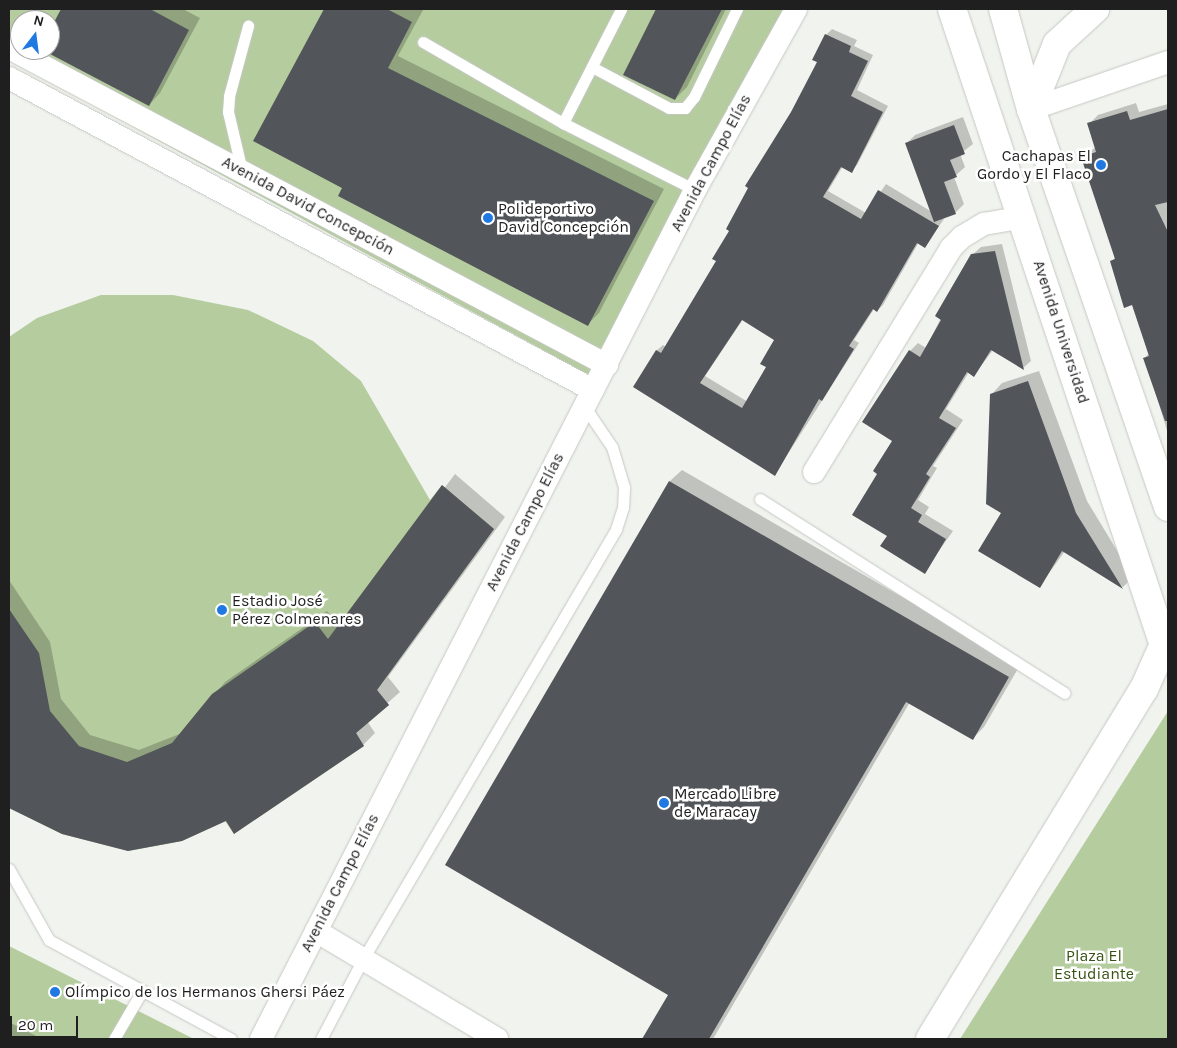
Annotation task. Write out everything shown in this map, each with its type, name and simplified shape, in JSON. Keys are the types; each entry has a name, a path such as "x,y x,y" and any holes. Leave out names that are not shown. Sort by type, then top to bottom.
{"street":[{"name":"Avenida Campo Elías","path":"261,1039 589,398 608,365 695,190 796,9"},
{"name":"Avenida Universidad","path":"952,9 1167,645"},
{"path":"1003,9 1031,109 1168,507"},
{"path":"1031,109 1057,44 1095,9"},
{"name":"Avenida David Concepción","path":"9,48 608,365"},
{"path":"1031,109 1168,62"},
{"name":"Avenida David Concepción","path":"9,78 589,398"},
{"path":"814,472 951,248 962,236 984,224 1023,217"},
{"path":"930,1039 1144,689 1167,645"},
{"path":"316,931 497,1039"}],"lane":[{"path":"563,123 621,9"},
{"path":"592,67 668,108 685,108 694,97 737,9"},
{"path":"242,171 228,112 229,96 248,26"},
{"path":"423,42 563,123 695,190"},
{"path":"321,1039 363,959 616,530 623,508 624,487 612,447 589,398"},
{"path":"760,500 1064,693"},
{"path":"9,868 49,940 231,1039"},
{"path":"114,1039 142,991"}],"green space":[{"name":"Polideportivo David Concepción","path":"9,9 784,9 594,378 11,60 60,60 60,10 10,10 10,60"},
{"name":"Estadio José Pérez Colmenares","path":"101,295 173,295 248,310 313,341 361,381 430,500 442,485 494,529 377,690 389,705 356,733 364,746 234,834 225,821 182,841 128,851 62,834 9,808 9,337 37,318"},
{"name":"Plaza El Estudiante","path":"1168,711 1168,1039 960,1039"},
{"name":"Olímpico de los Hermanos Ghersi Páez","path":"9,946 194,1039 9,1039"}],"building":[{"path":"61,9 150,9 189,30 149,106 60,59"},
{"path":"324,9 387,9 412,22 388,68 654,201 588,326 338,196 342,188 253,141"},
{"path":"656,9 722,9 675,100 623,75"},
{"path":"825,34 851,46 849,52 868,61 851,96 883,112 852,173 841,167 823,197 861,219 878,190 939,226 925,248 917,243 877,312 873,309 849,346 854,349 822,401 819,399 775,476 633,387 656,350 661,353 716,261 712,259 729,231 726,229 748,188 745,186 791,112 817,62 812,60","holes":["742,320 774,340 760,364 766,367 742,408 700,383"]},
{"path":"1168,109 1168,202 1155,205 1168,232 1168,421 1165,421 1143,358 1149,356 1132,305 1124,308 1110,261 1115,259 1081,157 1096,152 1087,123 1127,111 1130,120"},
{"path":"954,125 965,154 950,160 957,177 944,182 956,214 934,222 905,143"},
{"path":"995,251 1024,370 991,350 974,377 967,372 939,418 956,428 926,474 930,477 911,508 922,515 918,522 946,539 925,574 880,546 887,536 852,515 877,474 873,471 892,441 862,422 909,350 920,357 941,320 935,316 971,254"},
{"path":"1028,381 1076,513 1123,589 1062,551 1040,588 978,551 1001,513 986,504 990,394"},
{"name":"Mercado Libre de Maracay","path":"669,481 1009,677 973,740 906,702 709,1039 642,1039 668,995 445,865"},
{"path":"442,485 494,529 377,690 389,705 356,733 364,746 234,834 226,821 182,841 128,851 62,834 9,808 9,609 39,653 50,711 79,746 127,762 172,743 212,694 315,622 328,639"}],"place":[{"name":"Cachapas El Gordo y El Flaco","path":"1101,165"},
{"name":"Polideportivo David Concepción","path":"488,218"},
{"name":"Estadio José Pérez Colmenares","path":"222,610"},
{"name":"Mercado Libre de Maracay","path":"664,803"},
{"name":"Olímpico de los Hermanos Ghersi Páez","path":"55,992"}]}
